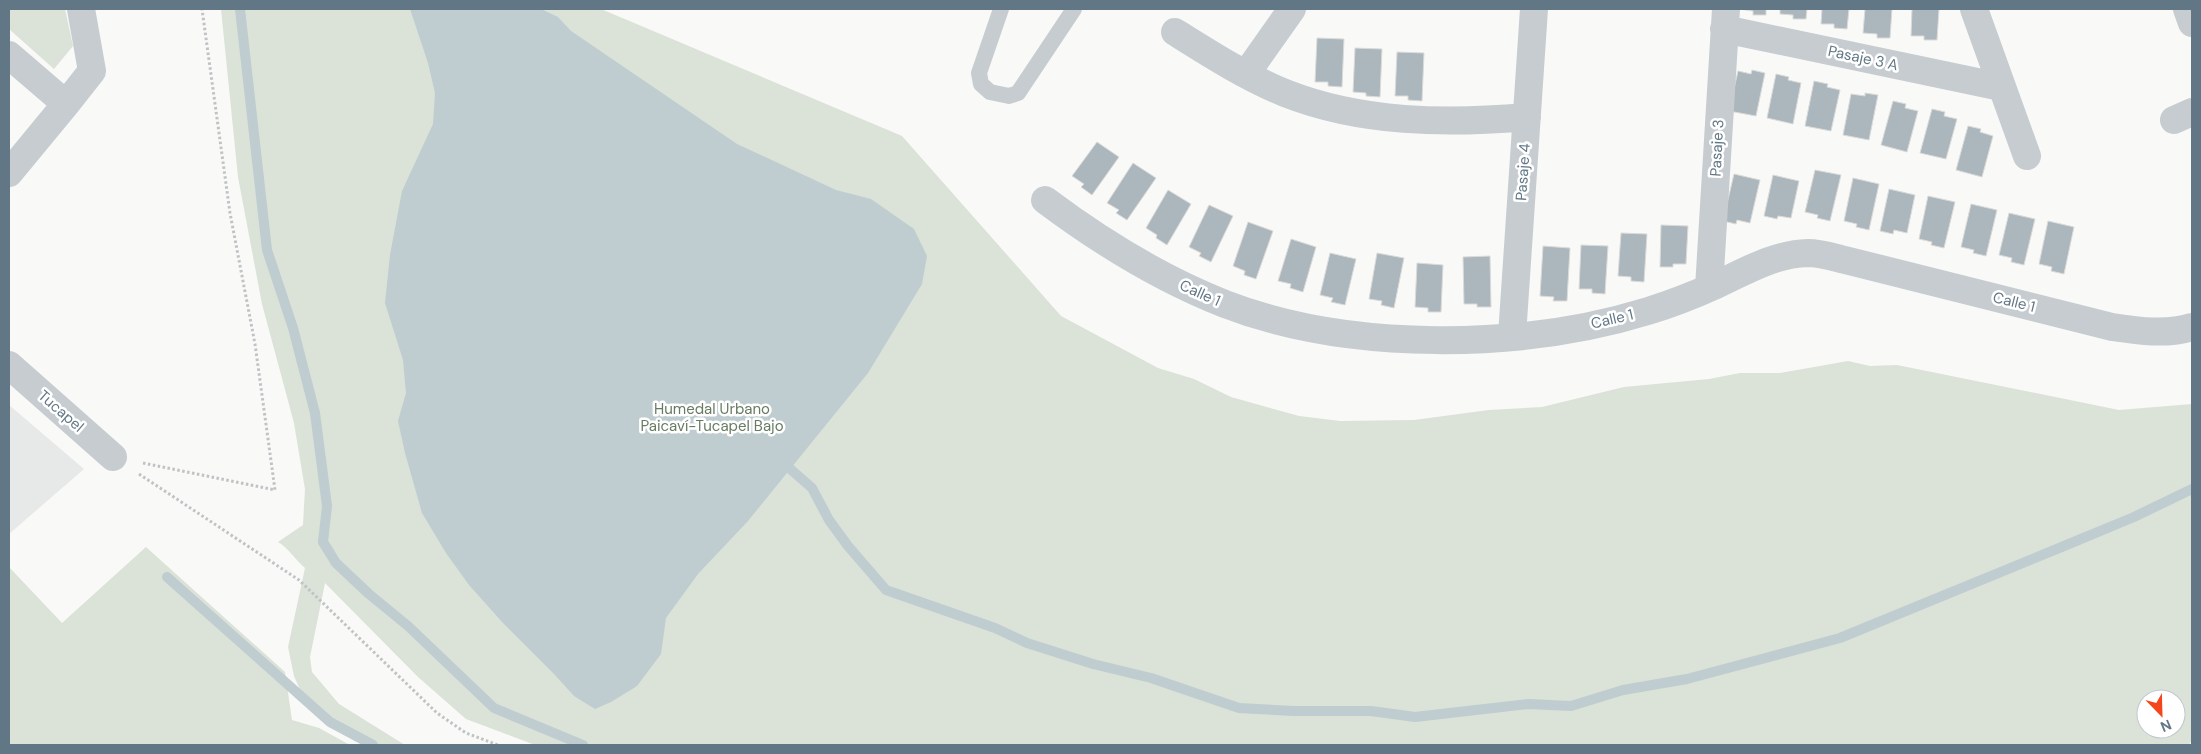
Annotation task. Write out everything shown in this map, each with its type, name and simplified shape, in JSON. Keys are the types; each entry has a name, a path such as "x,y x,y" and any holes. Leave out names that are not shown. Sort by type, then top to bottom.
{"street":[{"path":"9,173 92,71 80,9"},
{"path":"1246,74 1292,9"},
{"name":"Pasaje 4","path":"1512,336 1534,9"},
{"path":"1974,9 2027,156"},
{"path":"2187,9 2192,23"},
{"name":"Pasaje 3 A","path":"1725,19 2001,87"},
{"name":"Pasaje 3","path":"1709,288 1725,19"},
{"path":"1175,32 1246,74 1285,93 1327,106 1368,114 1449,121 1527,117"},
{"path":"9,55 66,104"},
{"name":"Calle 1","path":"1044,200 1126,256 1175,282 1226,305 1276,320 1328,331 1380,338 1468,339 1512,336 1556,331 1599,323 1648,311 1709,288 1775,258 1810,253 1828,255 2112,327 2159,332 2192,327"},
{"name":"Tucapel","path":"9,365 113,456"}],"lane":[{"path":"1001,9 978,73 981,84 990,92 1008,96 1018,93 1074,9"}],"path":[{"path":"113,456 275,490 256,344 230,212 202,9"},
{"path":"113,456 299,580 437,713 466,733 498,745"}],"shaded area":[{"path":"410,9 541,9 558,17 571,31 737,144 836,190 871,199 914,229 927,256 922,284 868,373 748,521 698,574 666,618 661,654 637,686 611,702 595,709 574,696 469,585 446,553 422,513 405,453 398,421 406,393 403,360 385,303 390,255 402,191 433,124 435,93 428,63"},
{"path":"9,405 84,469 9,534"}],"green space":[{"path":"9,9 65,9 73,46 54,69 9,29"},
{"name":"Humedal Urbano Paicaví-Tucapel Bajo","path":"221,9 601,9 902,136 1061,316 1158,368 1194,379 1231,397 1299,416 1340,421 1414,420 1489,410 1542,407 1624,387 1709,379 1740,373 1780,373 1848,361 1870,366 1897,365 2119,410 2192,404 2192,739 2189,745 535,745 466,719 418,677 325,583 310,657 312,672 339,704 405,745 363,745 306,703 294,676 288,647 305,568 278,542 303,525 305,489 294,423 262,304 238,177"},
{"path":"146,547 285,672 292,720 319,728 350,745 9,745 9,567 62,623"}],"building":[{"path":"1739,9 1766,9 1766,15 1753,15 1753,11"},
{"path":"1780,9 1807,9 1806,19 1793,19 1793,15 1780,14"},
{"path":"1822,9 1849,9 1847,29 1834,28 1834,24 1821,24"},
{"path":"1865,9 1892,9 1890,38 1877,38 1877,34 1863,33"},
{"path":"1912,9 1939,9 1937,40 1924,40 1924,36 1911,36"},
{"path":"1317,38 1344,39 1342,87 1328,86 1328,82 1315,82"},
{"path":"1355,48 1382,49 1380,97 1366,96 1366,93 1353,92"},
{"path":"1397,52 1424,53 1422,101 1408,100 1408,96 1395,96"},
{"path":"1752,70 1765,73 1756,116 1729,111 1738,71 1751,74"},
{"path":"1776,74 1789,77 1788,80 1801,83 1793,124 1767,118"},
{"path":"1814,81 1828,84 1827,87 1840,90 1831,131 1805,126"},
{"path":"1865,93 1878,95 1869,140 1843,135 1851,94 1865,96"},
{"path":"1893,101 1906,104 1905,108 1918,111 1907,152 1881,145"},
{"path":"1932,109 1945,112 1944,116 1957,119 1946,159 1920,153"},
{"path":"1968,126 1981,129 1980,132 1993,136 1982,177 1956,170"},
{"path":"1097,142 1119,157 1092,195 1081,187 1084,184 1072,176"},
{"path":"1133,163 1156,178 1127,220 1116,213 1119,210 1107,203"},
{"path":"1815,170 1841,175 1830,221 1817,218 1818,215 1805,212"},
{"path":"1734,174 1760,180 1750,223 1737,220 1736,224 1723,221"},
{"path":"1773,175 1799,181 1791,218 1778,216 1777,219 1764,216"},
{"path":"1853,178 1879,184 1869,230 1856,227 1857,224 1844,221"},
{"path":"1889,189 1915,195 1907,233 1894,230 1893,234 1880,231"},
{"path":"1168,190 1191,204 1167,245 1146,228"},
{"path":"1928,196 1955,202 1944,248 1931,245 1932,242 1919,239"},
{"path":"1971,204 1997,210 1986,256 1973,253 1974,250 1961,247"},
{"path":"1209,205 1233,216 1211,262 1199,256 1201,253 1189,247"},
{"path":"2009,213 2035,219 2024,265 2011,262 2012,258 1999,255"},
{"path":"2048,221 2074,227 2064,274 2051,271 2052,267 2039,264"},
{"path":"1248,222 1273,231 1256,279 1244,275 1245,271 1233,266"},
{"path":"1661,225 1688,226 1686,264 1660,267"},
{"path":"1621,233 1647,234 1644,282 1631,281 1631,277 1618,276"},
{"path":"1291,239 1316,247 1303,292 1290,288 1291,284 1278,281"},
{"path":"1581,245 1608,246 1605,294 1592,293 1592,289 1579,289"},
{"path":"1543,246 1570,248 1567,301 1553,301 1554,297 1540,296"},
{"path":"1330,253 1356,259 1345,305 1331,302 1333,298 1320,295"},
{"path":"1377,253 1404,258 1394,308 1381,305 1382,301 1369,299"},
{"path":"1490,256 1491,307 1477,307 1477,304 1464,304 1463,257"},
{"path":"1417,263 1443,265 1441,312 1428,312 1428,308 1415,307"}],"waterway":[{"path":"240,9 267,250 293,328 315,413 327,506 323,542 336,563 369,594 408,626 494,708 583,745"},
{"path":"780,460 812,488 829,520 848,546 886,590 995,628 1027,643 1093,664 1151,678 1239,708 1293,711 1371,711 1415,717 1528,704 1571,706 1623,690 1687,679 1840,638 2134,517 2192,489"},
{"path":"167,577 330,722 373,745"}]}
